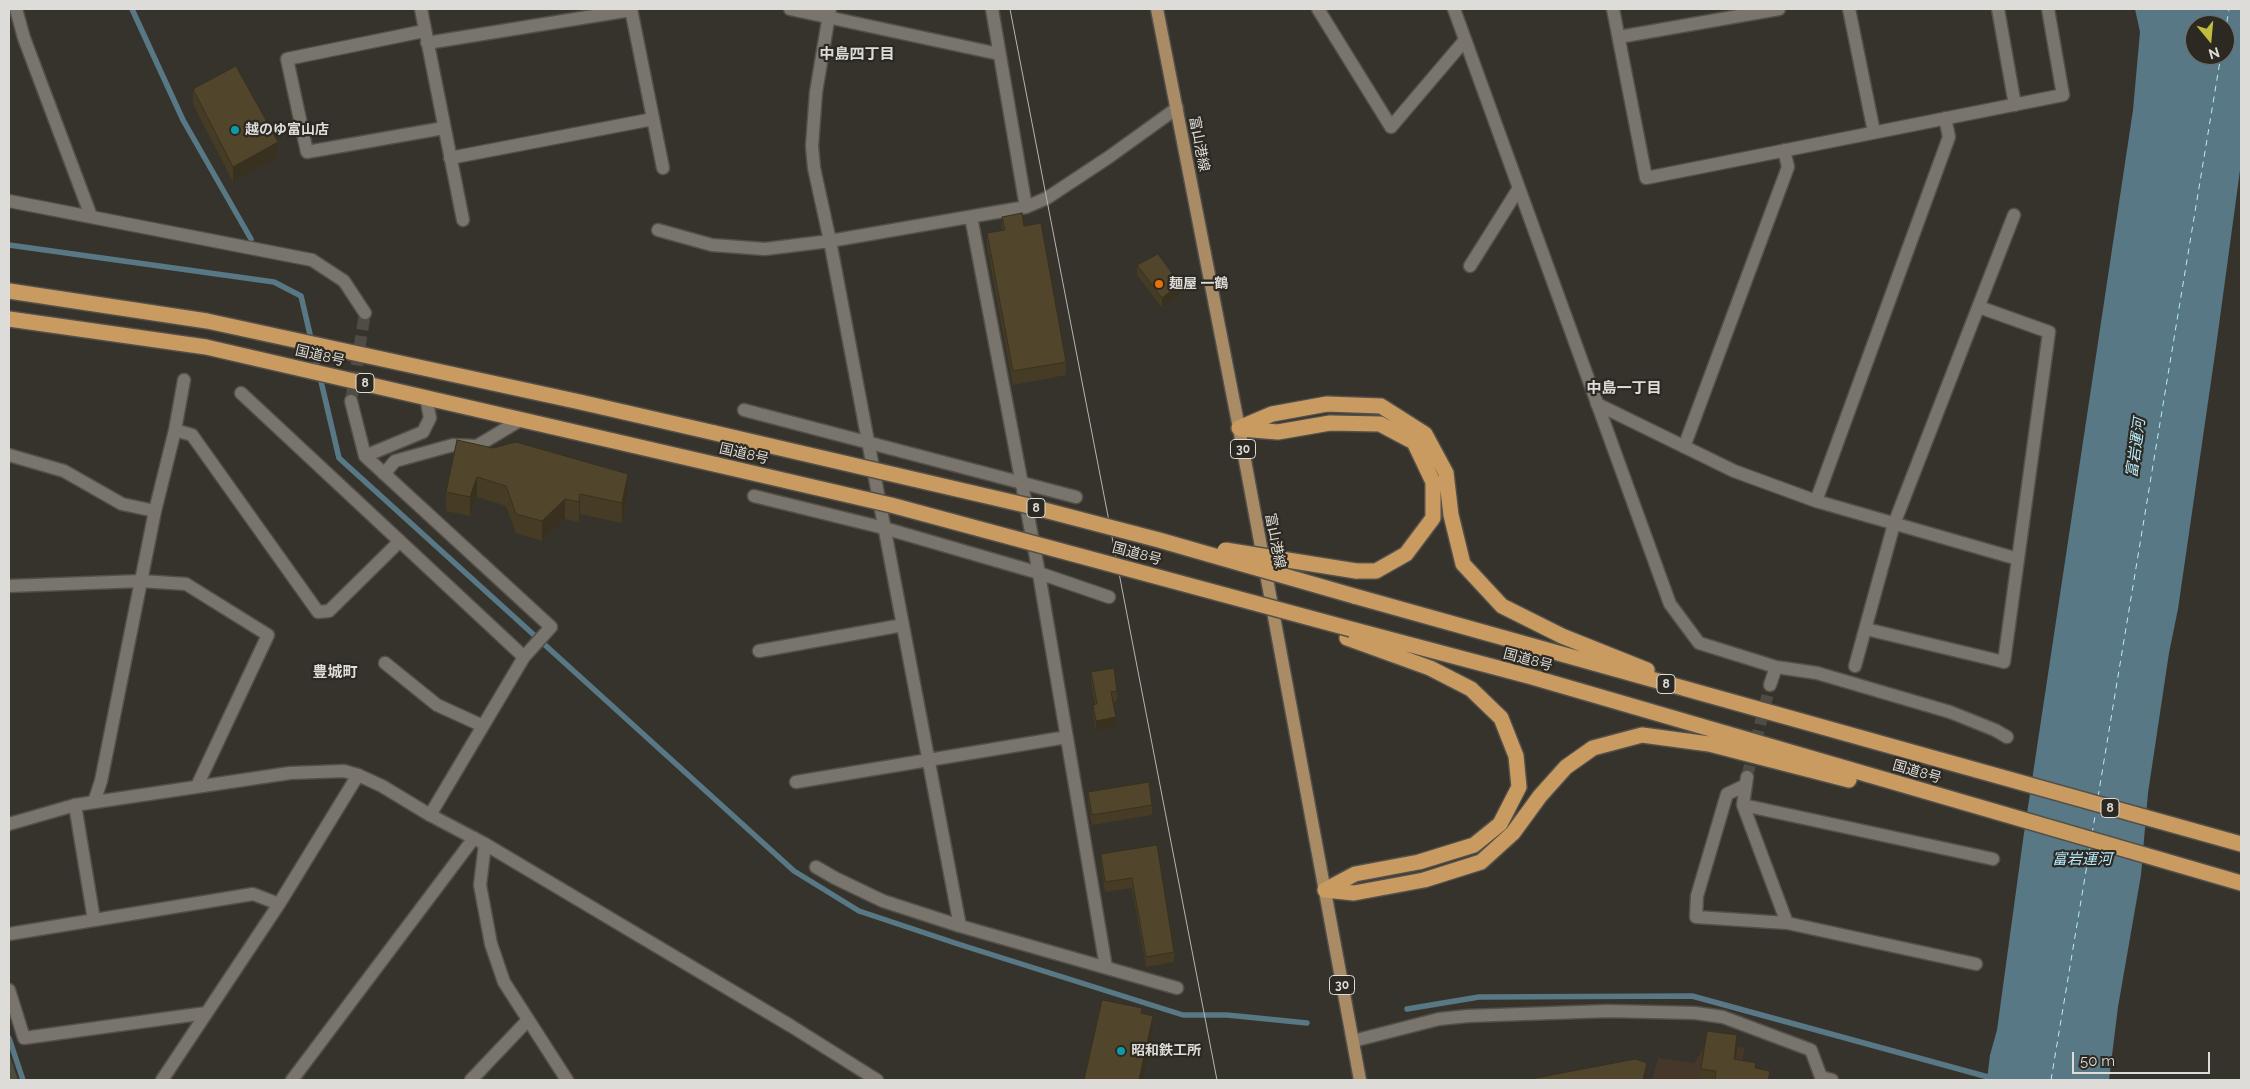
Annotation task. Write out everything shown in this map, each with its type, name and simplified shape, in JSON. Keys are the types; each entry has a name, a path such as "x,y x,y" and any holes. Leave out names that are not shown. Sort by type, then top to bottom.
{"highway":[{"name":"国道8号","path":"9,291 207,321 580,402 1025,505 1159,540 1979,772 2241,844"},
{"name":"国道8号","path":"9,319 206,347 522,418 891,505 1149,574 1349,633 1532,677 2241,883"},
{"path":"1239,428 1272,414 1327,404 1381,406 1425,434 1446,473 1450,515 1462,564 1502,606 1562,636 1723,700"},
{"path":"1159,540 1356,571 1376,570 1406,554 1433,518 1433,482 1414,442 1380,424 1330,423 1278,432 1239,428"},
{"path":"1325,890 1355,874 1419,862 1474,846 1500,824 1519,787 1516,756 1501,718 1471,689 1430,668 1349,633"},
{"path":"1325,890 1354,893 1424,880 1481,862 1513,833 1540,796 1566,767 1593,748 1642,735 1709,744 1862,783 1946,798"}],"main road":[{"name":"富山港線","path":"1157,9 1239,428 1360,1080"}],"street":[{"path":"16,9 24,38 91,216"},
{"path":"421,9 462,220"},
{"path":"444,128 307,152 287,59 426,37 631,9 663,168"},
{"path":"790,9 829,13 999,54"},
{"path":"992,9 1026,207"},
{"path":"1318,9 1390,127 1465,40"},
{"path":"1454,9 1670,604 1699,643 1776,667 1817,672 1950,712 1995,730 2007,737"},
{"path":"1613,9 1646,178 2063,95 2048,9"},
{"path":"1619,37 1779,9"},
{"path":"1849,9 1874,132"},
{"path":"1998,9 2015,105"},
{"path":"829,13 816,92 812,146 814,168 830,242 960,926"},
{"path":"658,230 712,245 765,249 830,242 1026,207 1047,198 1109,157 1177,108"},
{"path":"1816,501 1949,137 1945,118"},
{"path":"450,158 653,119"},
{"path":"1684,446 1788,167 1784,150"},
{"path":"1470,266 1519,188"},
{"path":"9,201 312,260 344,281 364,313"},
{"path":"1855,666 1894,524 2014,215"},
{"path":"971,217 1039,573 1106,967"},
{"path":"1866,629 2004,662 2050,332 1979,307"},
{"path":"94,802 101,781 155,512 175,430 184,380"},
{"path":"241,393 524,657"},
{"path":"365,456 423,432 430,418 426,397"},
{"path":"351,401 365,456 551,627 524,657 430,815"},
{"path":"1597,404 1734,471 1816,501 2018,559"},
{"path":"744,410 1076,497"},
{"path":"384,474 395,461 453,445 477,446 522,418"},
{"path":"175,430 192,435 318,612 329,611 400,541"},
{"path":"9,455 64,471 122,504 155,512"},
{"path":"754,496 884,528 1039,573 1109,597"},
{"path":"9,586 141,581 186,584 268,635 197,786"},
{"path":"759,651 903,625"},
{"path":"385,662 437,705 483,726"},
{"path":"1770,685 1776,667"},
{"path":"796,782 1067,737"},
{"path":"9,824 75,805 197,786 290,773 344,771 358,775 382,786 430,815 479,841 792,1026 877,1080"},
{"path":"162,1080 279,904 358,775"},
{"path":"1787,923 1743,805 1747,781 1727,794 1697,896 1696,917 1787,923 1976,964"},
{"path":"75,805 94,920"},
{"path":"1743,805 1993,859"},
{"path":"479,841 480,885 491,944 504,982 567,1080"},
{"path":"292,1080 479,841"},
{"path":"816,867 884,901 960,926 1177,988"},
{"path":"9,934 253,894 279,904"},
{"path":"9,990 24,1038 206,1013"},
{"path":"1353,1041 1439,1019 1468,1016 1608,1011 1695,1013 1723,1017 1811,1050 1821,1077 1832,1080"},
{"path":"471,1080 528,1020"}],"shaded area":[{"path":"1708,1042 1745,1048 1740,1070 1775,1080 1652,1080 1658,1058 1694,1063"}],"green space":[{"path":"9,1053 18,1080 9,1080"}],"water":[{"name":"富岩運河","path":"2135,9 2241,9 2241,163 2178,609 2169,653 2148,793 2141,875 2118,1007 2109,1080 1987,1080 1990,1055 1997,1030 2023,840 2133,110 2140,32"}],"building":[{"name":"越のゆ富山店","path":"236,66 278,142 233,167 193,89"},
{"path":"1022,213 1024,226 1041,223 1066,362 1013,371 987,233 1005,230 1002,217"},
{"path":"1158,254 1180,284 1162,298 1137,265"},
{"path":"457,440 493,448 516,442 628,474 622,503 580,494 579,502 565,499 542,521 516,514 506,486 477,477 470,497 446,492"},
{"path":"1114,668 1117,691 1111,692 1116,717 1096,721 1093,705 1097,704 1091,672"},
{"path":"1149,782 1152,805 1092,815 1088,792"},
{"path":"1157,845 1174,952 1146,957 1132,878 1105,882 1101,854"},
{"name":"昭和鉄工所","path":"1102,1000 1142,1008 1141,1013 1153,1016 1139,1080 1084,1080"},
{"path":"1707,1031 1737,1035 1734,1059 1756,1063 1755,1068 1770,1071 1768,1080 1715,1080 1716,1071 1701,1069"},
{"path":"1635,1059 1647,1063 1643,1080 1526,1080"}],"waterway":[{"path":"132,9 183,120 251,239"},
{"path":"9,245 274,282 301,296 339,458 794,871 859,911 1183,1015 1227,1015 1307,1023"},
{"path":"1407,1009 1479,997 1692,996 1999,1080"},
{"path":"9,1038 23,1080"}],"ferry route":[{"path":"2228,15 2229,9"},
{"path":"2098,797 2219,65"},
{"path":"2092,834 2096,810"},
{"path":"2051,1080 2090,847"}],"tunnel":[{"path":"351,401 365,313"},
{"path":"1747,777 1770,685"}],"tram line":[{"path":"1010,9 1217,1080"}],"place":[{"name":"越のゆ富山店","path":"235,130"},
{"name":"麺屋 一鶴","path":"1159,284"},
{"name":"昭和鉄工所","path":"1121,1051"}],"district":[{"name":"中島四丁目","path":"857,54"},
{"name":"中島一丁目","path":"1624,388"},
{"name":"豊城町","path":"335,672"}]}
